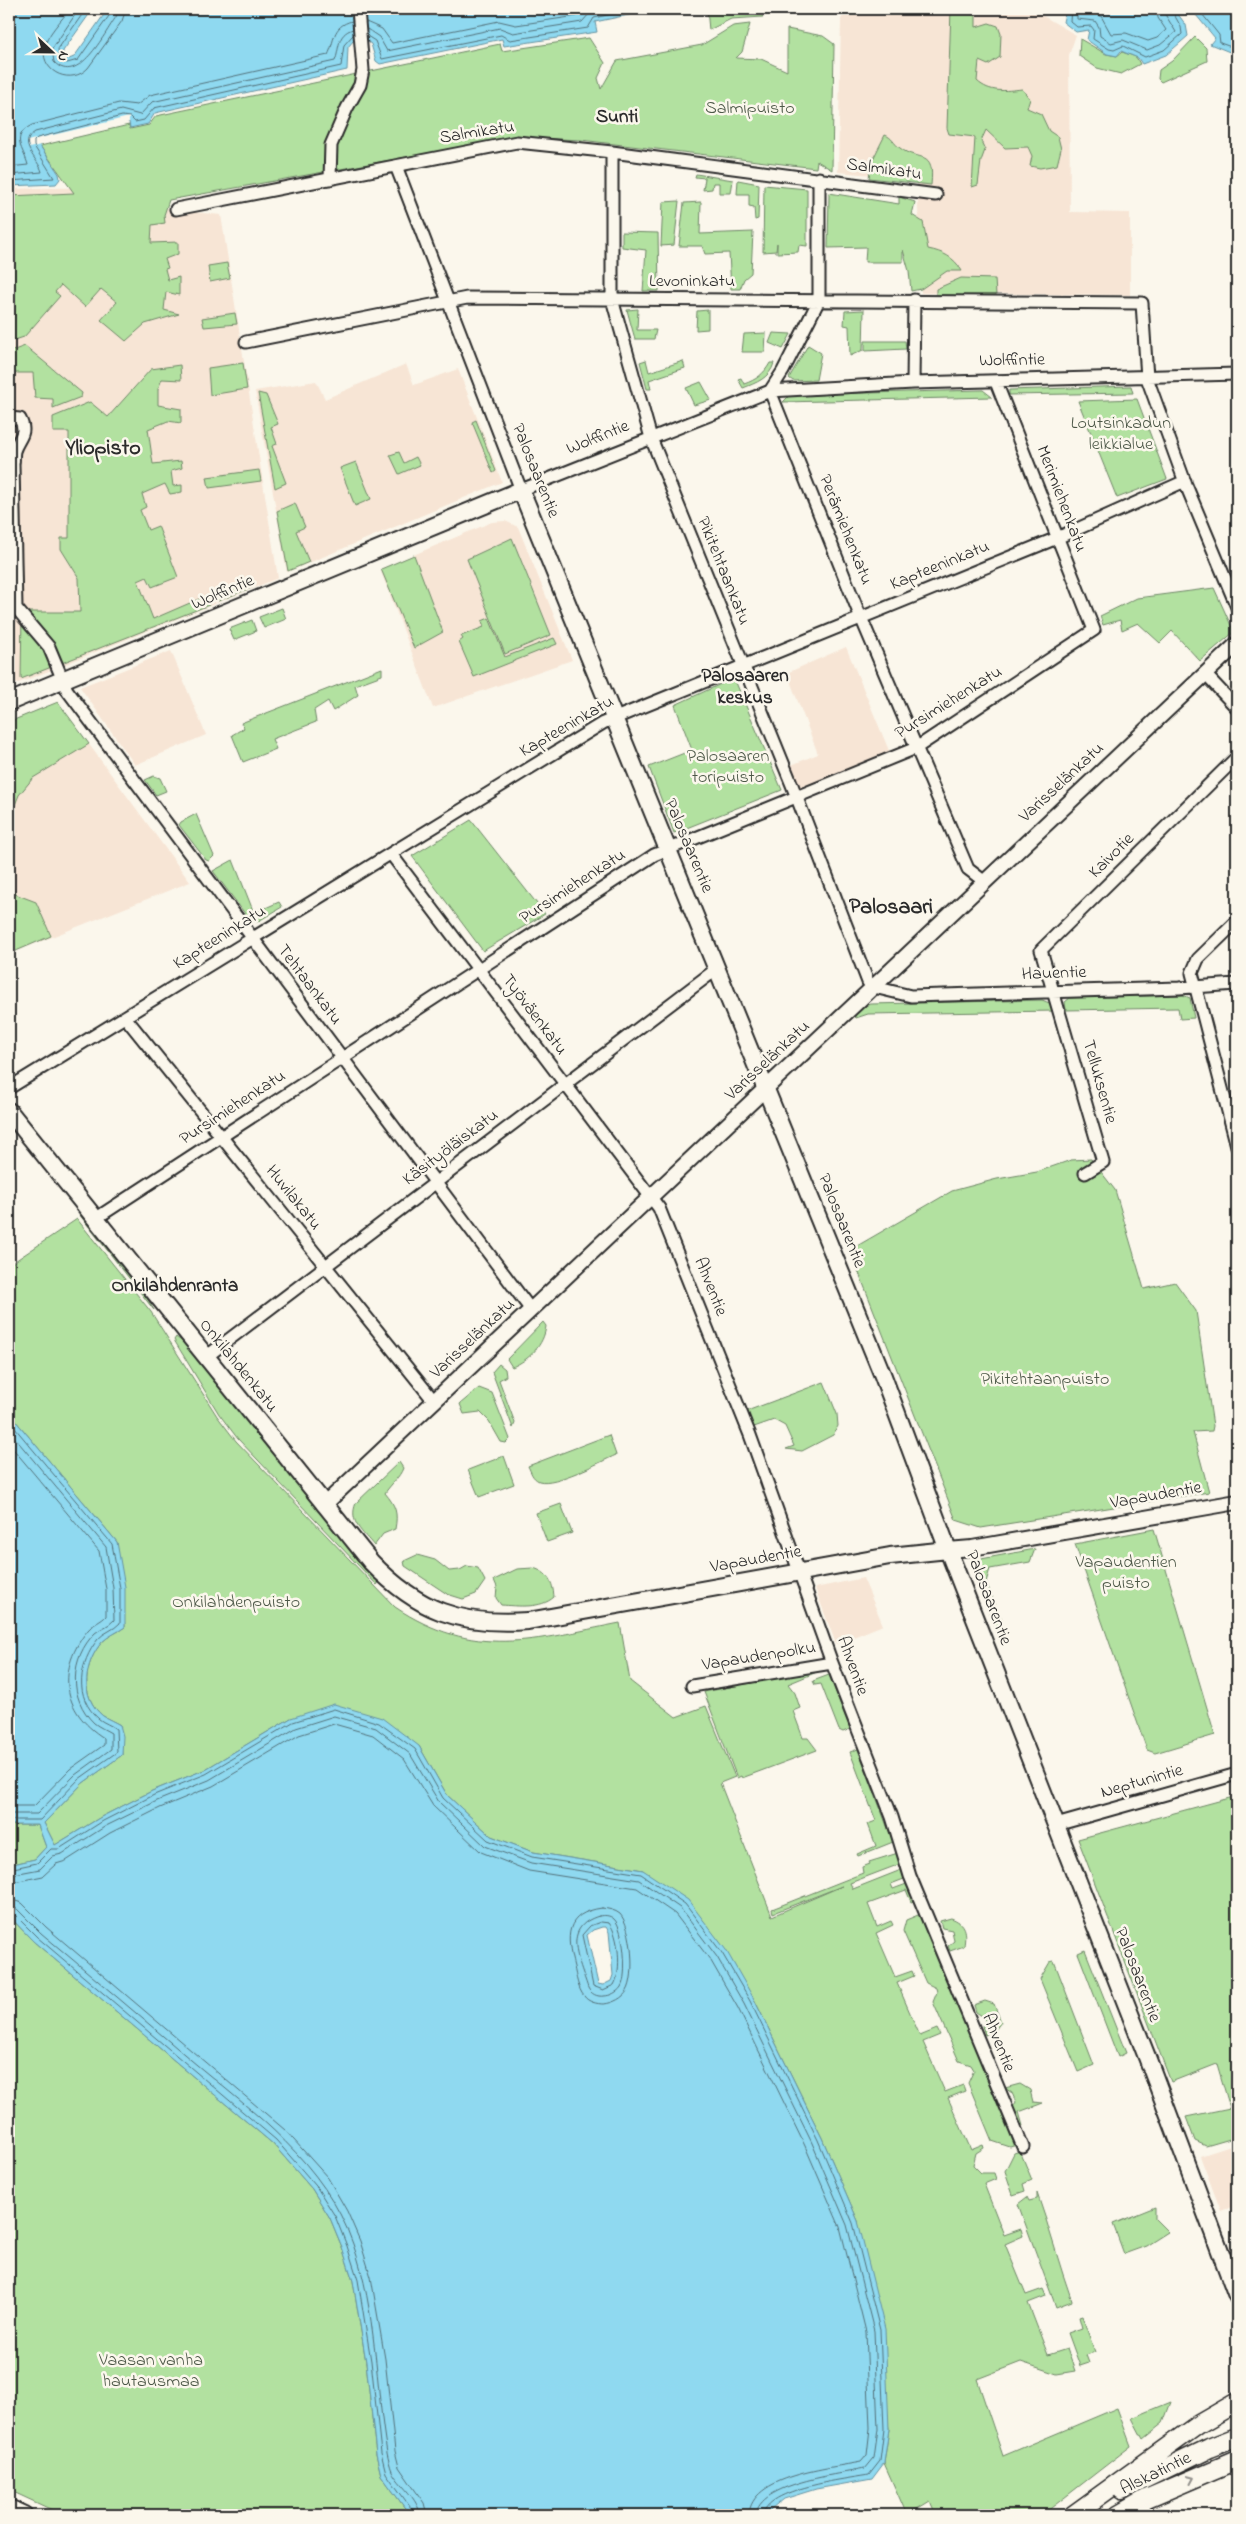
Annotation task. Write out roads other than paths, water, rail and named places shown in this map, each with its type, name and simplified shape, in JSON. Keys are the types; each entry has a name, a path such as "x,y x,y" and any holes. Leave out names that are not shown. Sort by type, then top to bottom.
{"main road":[{"name":"Wolffintie","path":"9,702 521,490"},
{"name":"Palosaarentie","path":"521,490 667,849 718,968 765,1090 883,1376 948,1550 1237,2296"},
{"name":"Onkilahdenkatu","path":"9,1111 324,1505"},
{"name":"Vapaudentie","path":"324,1505 371,1562 404,1593 445,1614 471,1620 498,1623 528,1621 890,1556 948,1550"},
{"path":"1073,2515 1199,2424 1237,2402"},
{"name":"Alskatintie","path":"1078,2515 1136,2482 1237,2437"},
{"name":"Alskatintie","path":"1118,2515 1146,2499 1237,2460"},
{"path":"1135,2515 1146,2499"},
{"path":"9,2508 24,2515"}],"street":[{"path":"330,179 331,145 360,84 363,70 358,9"},
{"name":"Salmikatu","path":"176,208 517,142 819,178 936,195"},
{"name":"Pikitehtaankatu","path":"612,152 612,299 651,438 796,796 868,982 874,987"},
{"name":"Palosaarentie","path":"396,166 521,490"},
{"path":"770,391 783,371 819,300 819,178"},
{"name":"Levoninkatu","path":"246,342 467,298 1142,303 1147,378"},
{"path":"913,383 914,300"},
{"name":"Wolffintie","path":"521,490 770,391 913,383 1237,374"},
{"path":"1147,378 1185,481 1237,607"},
{"name":"Merimiehenkatu","path":"996,382 1094,630"},
{"name":"Perämiehenkatu","path":"770,391 861,617 968,869 985,882"},
{"path":"9,418 16,417 20,419 24,426 23,434 11,448"},
{"name":"Tehtaankatu","path":"11,448 16,608 49,647 66,690 531,1310"},
{"name":"Kapteeninkatu","path":"9,1088 603,724 742,665 1057,538 1185,481"},
{"name":"Pursimiehenkatu","path":"95,1219 654,854 916,748 1094,630"},
{"name":"Varisselänkatu","path":"324,1505 1237,644"},
{"path":"1205,674 1237,708"},
{"name":"Kaivotie","path":"1053,991 1041,950 1237,756"},
{"name":"Työväenkatu","path":"391,854 650,1198"},
{"path":"1237,921 1198,959 1192,972 1237,1144"},
{"name":"Käsityöläiskatu","path":"206,1357 718,968"},
{"name":"Hauentie","path":"874,987 911,996 1237,984"},
{"name":"Telluksentie","path":"1053,991 1103,1162 1085,1173"},
{"name":"Huvilakatu","path":"125,1017 434,1401"},
{"name":"Ahventie","path":"650,1198 659,1208 750,1435 832,1663 892,1817 910,1876 1023,2147"},
{"name":"Vapaudentie","path":"948,1550 972,1548 1237,1502"},
{"name":"Vapaudenpolku","path":"692,1686 832,1663"},
{"name":"Neptunintie","path":"1056,1825 1237,1774"}],"water":[{"path":"9,9 93,9 63,51 63,56 69,59 74,57 108,9 657,9 595,22 597,32 504,46 502,39 380,64 376,61 371,44 365,40 354,40 348,47 347,70 155,113 148,124 130,128 129,122 123,121 38,143 59,174 60,179 56,184 9,186"},
{"path":"1066,9 1174,9 1186,25 1188,36 1166,55 1142,64 1138,58 1121,51 1117,56 1107,54 1087,40 1089,30 1076,32 1063,22"},
{"path":"1191,9 1237,9 1237,55 1210,44 1215,38"},
{"path":"9,1413 117,1542 125,1587 125,1627 107,1638 96,1650 88,1670 87,1680 87,1690 95,1708 103,1716 120,1725 123,1736 122,1755 83,1783 44,1823 55,1845 101,1817 152,1791 204,1770 291,1718 334,1704 382,1718 419,1746 447,1795 491,1836 533,1852 643,1870 688,1900 726,1950 754,1999 822,2138 858,2221 885,2329 889,2429 884,2463 872,2479 816,2489 784,2499 765,2515 410,2515 381,2475 376,2454 366,2362 353,2281 330,2218 312,2189 273,2144 33,1941 9,1916 9,1865 35,1859 46,1847 38,1825 9,1825","holes":["606,1927 609,1932 613,1975 611,1981 603,1985 598,1984 587,1935 593,1930"]}],"district":[{"name":"Sunti","path":"617,117"},
{"name":"Yliopisto","path":"103,449"},
{"name":"Palosaaren keskus","path":"745,687"},
{"name":"Palosaari","path":"891,908"},
{"name":"Onkilahdenranta","path":"175,1286"}],"park label":[{"name":"Salmipuisto","path":"750,109"},
{"name":"Loutsinkadun leikkialue","path":"1121,434"},
{"name":"Palosaaren toripuisto","path":"728,768"},
{"name":"Pikitehtaanpuisto","path":"1045,1380"},
{"name":"Vapaudentien puisto","path":"1126,1574"},
{"name":"Onkilahdenpuisto","path":"236,1603"},
{"name":"Vaasan vanha hautausmaa","path":"151,2371"}]}
